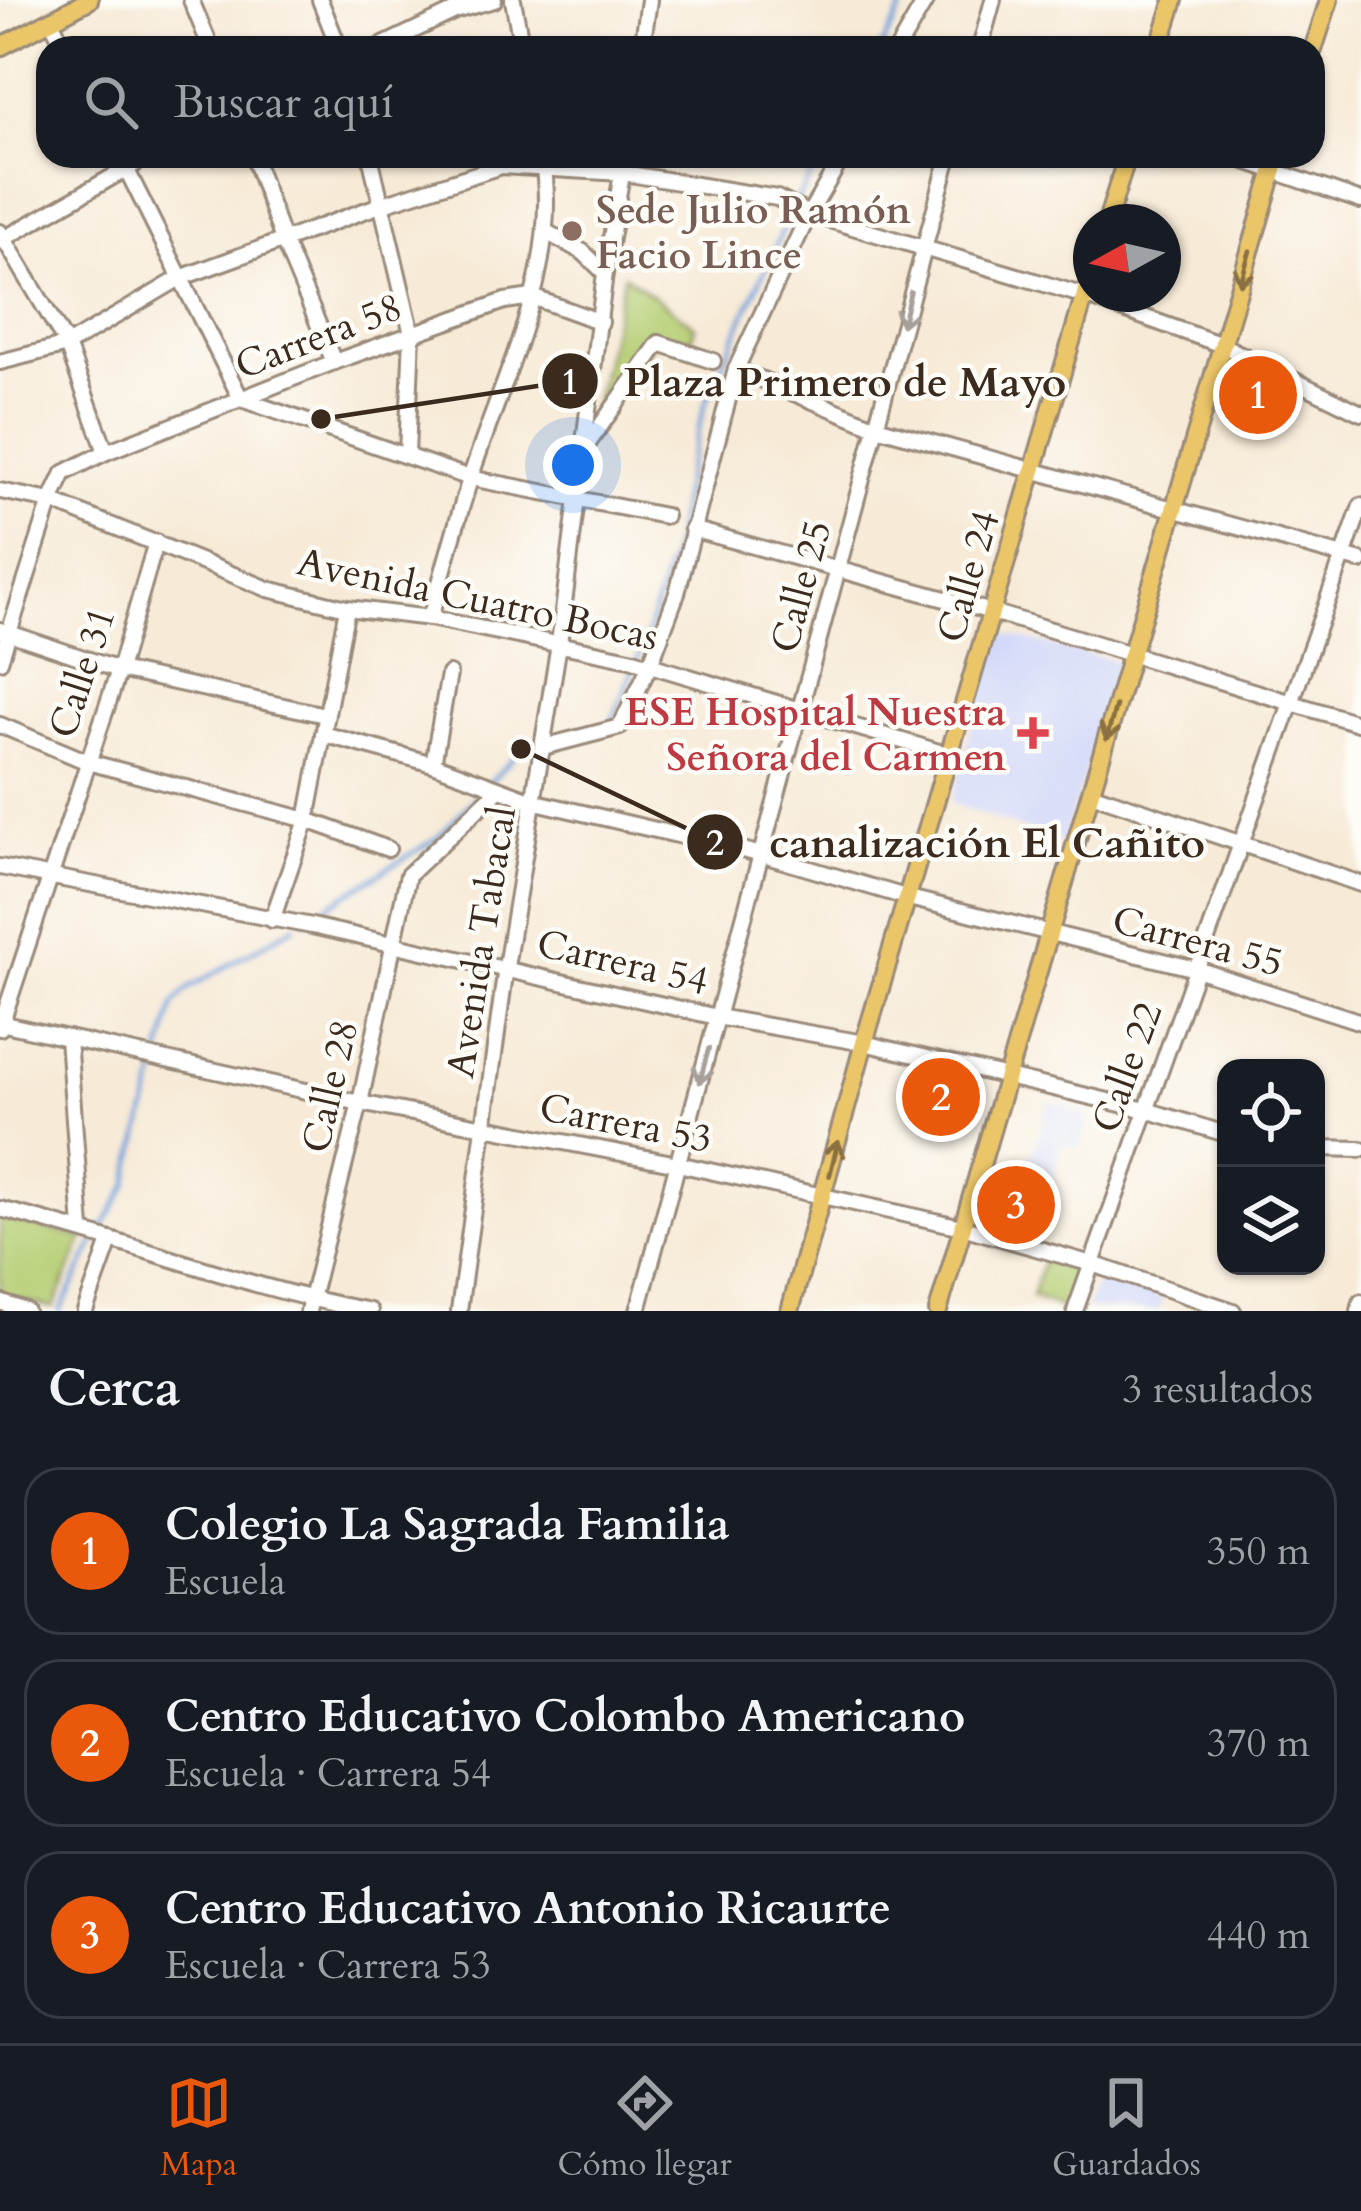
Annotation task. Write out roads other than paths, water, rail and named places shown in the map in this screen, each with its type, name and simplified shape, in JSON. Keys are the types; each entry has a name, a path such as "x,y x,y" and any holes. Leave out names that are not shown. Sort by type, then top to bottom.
{"main road":[{"path":"0,47 89,0"},
{"path":"1164,36 1174,0"},
{"path":"1317,36 1329,0"},
{"path":"1112,204 1123,168"},
{"path":"938,1311 1275,168"},
{"name":"Calle 24","path":"790,1311 864,1042 1079,312"}],"street":[{"path":"190,0 206,36"},
{"path":"320,0 334,36"},
{"path":"402,36 455,11 494,0"},
{"path":"513,0 520,36"},
{"path":"644,36 649,0"},
{"path":"908,36 926,0"},
{"path":"984,36 994,0"},
{"path":"51,21 59,36"},
{"path":"106,452 67,345 2,237 113,168"},
{"path":"126,168 241,400 470,478 665,516"},
{"path":"257,168 334,362"},
{"path":"373,168 412,334 407,454"},
{"path":"0,362 67,345 180,278 495,168"},
{"path":"430,618 470,478 532,297 548,232 543,168"},
{"path":"590,168 777,198 807,213 1073,293"},
{"name":"Avenida Tabacal","path":"459,1311 506,967 559,644 605,273 624,168"},
{"path":"544,740 620,727 677,593 736,369 807,213 835,168"},
{"name":"Calle 25","path":"638,1311 946,168"},
{"path":"1287,168 1361,201"},
{"path":"548,232 583,252 605,273"},
{"path":"532,297 601,322"},
{"name":"Carrera 58","path":"51,502 64,473 106,452 334,362 505,302 532,297"},
{"path":"1129,312 1222,345 1361,413"},
{"path":"584,449 659,343 713,361"},
{"path":"736,369 876,427 1361,562"},
{"name":"Avenida Cuatro Bocas","path":"0,491 51,502 268,589 644,663 949,755"},
{"path":"0,661 5,633 51,502"},
{"name":"Calle 22","path":"1075,1311 1361,506"},
{"path":"692,529 992,612 1361,724"},
{"name":"Calle 31","path":"0,1025 119,670 156,542"},
{"path":"272,920 307,820 347,608"},
{"path":"5,633 119,670 325,715"},
{"path":"433,764 449,674"},
{"path":"0,725 88,762 307,820 388,849"},
{"name":"Carrera 55","path":"323,734 433,764 536,802 763,854 909,898 1196,969 1361,1022"},
{"name":"Calle 28","path":"309,1306 360,1103 408,875 499,789"},
{"path":"1090,794 1361,884"},
{"name":"Carrera 54","path":"0,867 312,926 717,1017 864,1042 1146,1110 1217,1132"},
{"name":"Carrera 53","path":"0,1025 962,1227 1233,1311"},
{"path":"68,1038 96,1235 85,1311"},
{"path":"1325,1148 1361,1149"},
{"path":"0,1209 96,1235 309,1306 370,1311"},
{"path":"0,1302 26,1311"}],"waterway":[{"path":"888,36 907,0"},
{"path":"611,723 645,641 674,546 686,474 705,404 792,209 815,168"},
{"path":"305,920 437,838 521,749 537,745"},
{"path":"101,1231 127,1186 174,1004 189,988 295,926"},
{"path":"60,1311 95,1241"}],"place":[{"name":"Sede Julio Ramón Facio Lince","path":"572,231"},
{"name":"Colegio La Sagrada Familia","path":"1258,395"},
{"name":"Plaza Primero de Mayo","path":"321,419"},
{"name":"ESE Hospital Nuestra Señora del Carmen","path":"1033,733"},
{"name":"canalización El Cañito","path":"521,749"},
{"name":"Centro Educativo Colombo Americano","path":"941,1097"},
{"name":"Centro Educativo Antonio Ricaurte","path":"1016,1205"}]}
